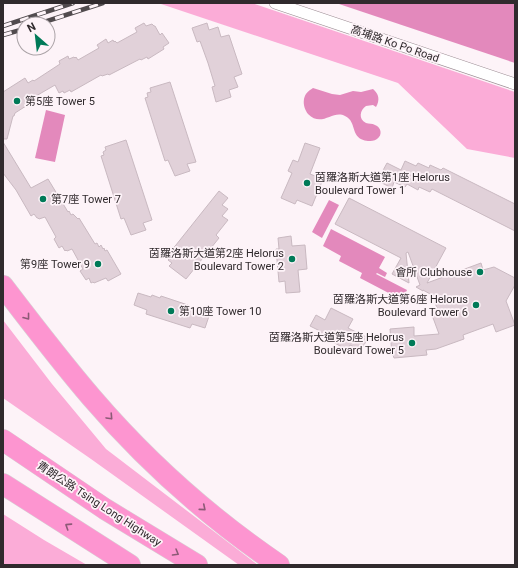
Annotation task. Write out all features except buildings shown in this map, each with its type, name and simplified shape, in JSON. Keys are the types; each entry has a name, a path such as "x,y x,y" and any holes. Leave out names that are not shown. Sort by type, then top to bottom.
{"highway":[{"path":"3,286 92,398 128,437 183,490 216,519 279,565"},
{"name":"青朗公路 Tsing Long Highway","path":"3,440 106,509 197,565"},
{"path":"3,484 130,565"}],"street":[{"name":"高埔路 Ko Po Road","path":"275,3 515,84"}],"shaded area":[{"path":"158,3 252,3 515,92 515,158 467,149 398,83"},
{"path":"336,3 515,3 515,63"},
{"path":"313,88 340,95 353,91 361,92 373,89 377,93 378,97 376,107 373,105 366,106 361,112 361,117 366,123 379,127 381,133 379,137 372,141 362,140 356,134 349,119 341,114 323,119 313,118 308,114 304,107 304,99 307,93"},
{"path":"46,110 65,115 55,162 35,158"},
{"path":"329,200 339,205 322,238 312,232"},
{"path":"331,229 385,257 379,268 387,273 385,277 377,273 376,274 407,290 402,300 360,278 362,273 339,261 341,256 323,246"},
{"path":"3,320 52,384 106,449 258,565 239,565 3,398"},
{"path":"3,514 44,540 87,565 3,565"}],"railway":[{"path":"3,26 73,3"},
{"path":"56,18 103,3"},
{"path":"3,35 16,31"}],"place":[{"name":"第5座 Tower 5","path":"17,101"},
{"name":"茵羅洛斯大道第1座 Helorus Boulevard Tower 1","path":"307,183"},
{"name":"第7座 Tower 7","path":"43,199"},
{"name":"茵羅洛斯大道第2座 Helorus Boulevard Tower 2","path":"292,259"},
{"name":"第9座 Tower 9","path":"98,264"},
{"name":"會所 Clubhouse","path":"480,272"},
{"name":"茵羅洛斯大道第6座 Helorus Boulevard Tower 6","path":"476,305"},
{"name":"第10座 Tower 10","path":"171,311"},
{"name":"茵羅洛斯大道第5座 Helorus Boulevard Tower 5","path":"412,343"}]}
